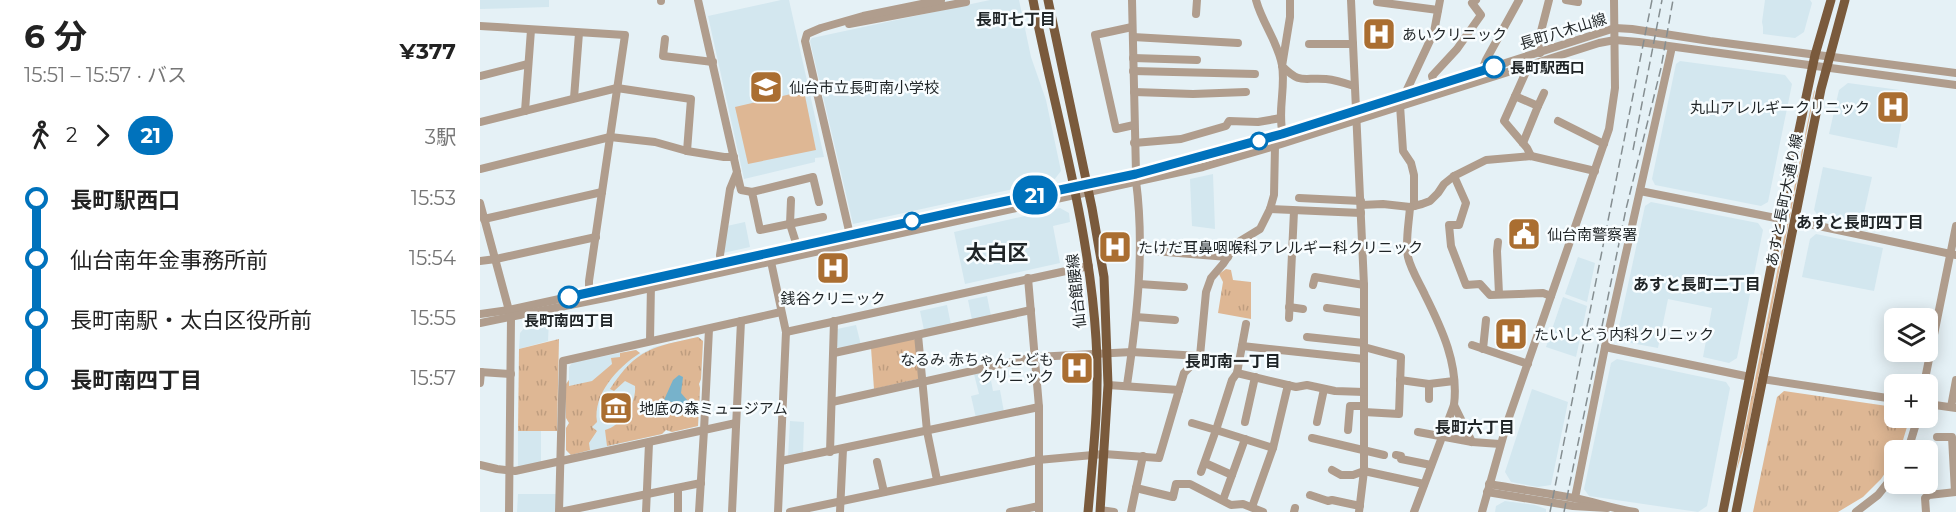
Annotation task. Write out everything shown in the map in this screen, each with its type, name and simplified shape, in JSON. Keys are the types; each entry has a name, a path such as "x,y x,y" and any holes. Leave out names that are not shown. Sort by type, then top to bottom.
{"main road":[{"name":"仙台館腰線","path":"1033,0 1076,191 1108,385 1100,511"},
{"name":"仙台館腰線","path":"1047,0 1088,188 1104,276 1102,353 1088,512"},
{"name":"あすと長町大通り線","path":"1723,512 1780,219 1815,55 1831,0"},
{"name":"あすと長町大通り線","path":"1736,512 1829,57 1845,0"}],"street":[{"path":"698,0 741,190 752,192 813,177 819,202"},
{"path":"850,235 805,41 807,34 863,16 941,0"},
{"path":"1127,385 1136,318 1141,250 1134,143 1132,0"},
{"path":"1196,14 1197,0"},
{"path":"1256,0 1282,66 1292,76 1299,79 1324,79 1354,86"},
{"path":"1282,134 1282,66 1290,17 1290,0"},
{"path":"1310,495 1359,509 1364,471 1364,285 1351,0"},
{"path":"1404,96 1434,32 1440,0"},
{"path":"1482,70 1519,0"},
{"path":"1540,53 1538,43 1549,0"},
{"path":"1566,0 1578,2"},
{"path":"1482,512 1500,444 1609,129 1614,107 1614,0"},
{"path":"821,28 866,22 971,1"},
{"path":"1435,86 1432,76 1457,49 1481,15 1473,1"},
{"path":"1377,2 1438,10"},
{"path":"480,26 625,35 589,292"},
{"path":"1132,27 1095,34 1116,129 1134,125"},
{"name":"長町八木山線","path":"1136,177 1356,115 1404,96 1615,28 1956,73"},
{"path":"525,111 531,30"},
{"path":"574,98 579,33"},
{"path":"1133,37 1238,43"},
{"path":"665,39 663,56 713,62"},
{"path":"480,314 510,314 1136,177 1203,167 1275,146 1356,115 1400,105 1615,40 1956,85"},
{"path":"1309,44 1353,44"},
{"path":"1573,505 1605,347 1672,47"},
{"path":"1133,58 1197,60"},
{"path":"480,76 528,64"},
{"path":"1529,65 1504,122 1531,156"},
{"path":"1133,71 1255,75"},
{"path":"480,122 617,88 691,99 687,151"},
{"path":"1134,92 1193,94 1246,92"},
{"path":"1522,143 1544,93"},
{"path":"1515,96 1538,106"},
{"path":"1400,105 1403,151 1411,163 1414,174 1408,258 1447,342 1454,381 1454,405 1414,512"},
{"path":"1134,143 1181,139 1227,126 1229,122 1258,122 1281,118"},
{"path":"1558,121 1604,144"},
{"path":"480,169 610,137 655,142 687,151 734,157"},
{"path":"790,512 1038,460 1093,454 1159,458 1184,373 1200,356 1206,292 1211,278 1240,240 1260,229 1270,209 1274,195 1275,146"},
{"path":"1225,151 1228,160"},
{"path":"1270,209 1294,211 1383,204 1412,206 1430,201 1454,176 1486,160 1531,156 1595,171"},
{"path":"721,263 720,255 730,189 737,172"},
{"path":"1454,176 1466,203 1459,225 1449,225 1451,246 1466,285 1480,284 1490,295 1543,293 1551,296"},
{"path":"480,323 589,292 651,283 721,263 770,257 797,246 1076,191"},
{"path":"1640,191 1780,219"},
{"path":"484,219 602,192"},
{"path":"752,192 760,230 823,217"},
{"path":"1299,198 1361,206"},
{"path":"791,200 790,224 797,246"},
{"path":"480,203 510,314 509,512"},
{"path":"1289,318 1294,211"},
{"path":"1796,221 1953,254"},
{"path":"1926,374 1953,254 1956,226"},
{"path":"480,261 596,237"},
{"path":"1498,242 1499,294"},
{"path":"1141,250 1228,257"},
{"path":"770,257 786,332 778,512"},
{"path":"786,332 1089,266"},
{"path":"1010,512 1039,509 1039,407 1028,278"},
{"path":"1313,285 1315,278 1364,285"},
{"path":"650,341 651,283"},
{"path":"1138,284 1184,287"},
{"path":"1289,307 1303,309"},
{"path":"1327,308 1364,313"},
{"path":"834,353 1031,310"},
{"path":"701,483 560,512 563,361 781,312"},
{"path":"1136,318 1175,320"},
{"path":"1484,349 1486,320"},
{"path":"732,512 741,321"},
{"path":"830,452 834,321"},
{"path":"1201,472 1229,387 1238,373 1246,324"},
{"path":"699,512 709,328"},
{"path":"918,335 927,431 937,480"},
{"path":"1313,335 1401,354 1399,414 1350,406 1348,430"},
{"path":"1472,345 1528,364"},
{"path":"1242,346 1364,359"},
{"path":"1605,347 1750,377"},
{"path":"832,402 1035,357 1132,352 1200,356"},
{"path":"480,383 480,372 511,375"},
{"path":"1238,373 1296,387 1307,385 1335,391 1364,392"},
{"path":"1245,422 1255,377"},
{"path":"1762,379 1884,397"},
{"path":"1400,380 1429,384 1454,381"},
{"path":"1938,406 1953,408 1956,380"},
{"path":"1429,384 1429,399"},
{"path":"1108,385 1179,390"},
{"path":"1252,507 1273,448 1288,385"},
{"path":"1317,422 1324,389"},
{"path":"1454,405 1472,442"},
{"path":"781,461 1039,407"},
{"path":"480,465 510,471 736,423"},
{"path":"1192,423 1273,448"},
{"path":"1418,432 1472,442 1500,444"},
{"path":"1926,512 1925,498 1929,495 1956,492 1952,437 1937,437"},
{"path":"1312,438 1384,455"},
{"path":"1223,500 1245,440"},
{"path":"646,512 649,443"},
{"path":"840,512 843,449"},
{"path":"1396,455 1401,456 1401,459 1431,465"},
{"path":"1131,512 1143,456"},
{"path":"877,462 884,492"},
{"path":"1204,463 1232,474"},
{"path":"1332,470 1347,476 1364,471 1424,484"},
{"path":"1136,488 1173,497 1176,484 1190,484 1231,505 1243,504 1263,512"},
{"path":"678,488 678,512"},
{"path":"1488,488 1573,505 1635,512"},
{"path":"1857,512 1884,488"},
{"path":"1100,511 1114,512"}],"shaded area":[{"path":"480,0 549,0 549,7 480,9"},
{"name":"仙台市立長町南小学校","path":"789,0 824,157 815,158 815,162 744,179 708,16"},
{"path":"990,0 1019,0 1031,57 1046,100 1061,171 1054,180 853,224 810,41 812,38"},
{"path":"1765,0 1810,0 1812,3 1804,32 1795,38 1763,34"},
{"path":"1680,61 1785,75 1792,84 1768,202 1761,206 1655,185 1652,179 1676,64"},
{"path":"1848,83 1907,91 1897,148 1829,134 1839,90"},
{"path":"1823,167 1872,177 1861,226 1819,217 1814,210"},
{"path":"1213,174 1215,229 1192,226 1190,179"},
{"path":"1651,202 1758,223 1763,230 1737,358 1729,363 1703,357 1712,308 1668,299 1658,348 1620,341 1617,336 1645,206"},
{"path":"1060,208 1069,213 1070,222 1053,226 1060,263 965,284 954,232"},
{"path":"745,222 750,247 723,253 727,226"},
{"path":"1816,234 1883,248 1874,291 1802,277 1810,239"},
{"path":"1578,257 1595,263 1587,302 1565,294"},
{"path":"987,296 991,316 972,320 968,300"},
{"path":"1563,297 1587,306 1576,357 1546,347"},
{"path":"947,305 951,325 924,330 920,311"},
{"path":"549,320 548,341 519,349 520,333 525,327"},
{"path":"856,325 861,345 840,349 837,347 837,329"},
{"path":"698,337 703,341 698,426 672,432 666,430 662,434 571,455 566,450 566,428 569,423 566,418 566,384 569,380 569,367 573,362 636,350 641,354 654,347"},
{"path":"1617,359 1726,382 1730,388 1707,506 1698,512 1589,496 1584,489 1611,363"},
{"path":"989,370 993,391 1000,390 1004,412 976,418 971,396 979,394 974,374"},
{"path":"1532,389 1568,402 1551,485 1538,487 1511,482 1505,472"},
{"path":"790,421 804,422 803,455 788,458"},
{"path":"518,431 541,431 541,463 518,468"},
{"path":"518,494 556,494 557,512 517,512"},
{"path":"1505,501 1535,505 1546,509 1546,512 1495,512 1496,506"}],"green space":[{"path":"804,91 816,150 748,164 735,107"},
{"path":"1814,91 1745,444 1736,472"},
{"path":"1226,269 1231,270 1233,280 1251,282 1251,319 1218,313 1223,282 1219,274"},
{"path":"698,337 703,341 698,426 672,432 666,430 662,434 607,446 605,430 617,424 627,413 635,393 635,386 625,381 614,391 610,389 620,375 647,351"},
{"path":"559,339 557,431 518,431 519,349"},
{"path":"916,340 918,379 874,389 871,348"},
{"path":"636,350 640,353 615,374 603,392 597,412 597,422 592,427 597,431 589,443 590,450 571,455 566,450 566,428 569,423 566,418 566,384 569,380 569,386 592,381 612,364 611,358 620,357 620,353"},
{"path":"1784,391 1884,406 1884,428 1907,428 1903,440 1884,440 1884,475 1881,479 1863,497 1838,512 1753,512 1777,397"}],"water":[{"path":"679,375 683,377 681,393 688,401 685,406 664,400 673,380"}],"railway":[{"path":"1550,512 1652,0"},
{"path":"1633,150 1662,0"},
{"path":"1564,512 1626,209 1661,68 1673,0"}],"bus line":[{"name":"21","path":"569,297 1136,174 1282,134 1494,67"}],"place":[{"name":"あいクリニック","path":"1379,34"},
{"name":"長町駅西口","path":"1494,67"},
{"name":"仙台市立長町南小学校","path":"766,87"},
{"name":"丸山アレルギークリニック","path":"1893,107"},
{"name":"仙台南警察署","path":"1524,234"},
{"name":"たけだ耳鼻咽喉科アレルギー科クリニック","path":"1115,247"},
{"name":"銭谷クリニック","path":"833,268"},
{"name":"長町南四丁目","path":"569,297"},
{"name":"たいしどう内科クリニック","path":"1511,334"},
{"name":"なるみ 赤ちゃんこども クリニック","path":"1077,368"},
{"name":"地底の森ミュージアム","path":"616,408"}],"district":[{"name":"長町七丁目","path":"1016,19"},
{"name":"あすと長町四丁目","path":"1860,222"},
{"name":"太白区","path":"997,252"},
{"name":"あすと長町二丁目","path":"1697,284"},
{"name":"長町南一丁目","path":"1233,361"},
{"name":"長町六丁目","path":"1475,427"}]}
